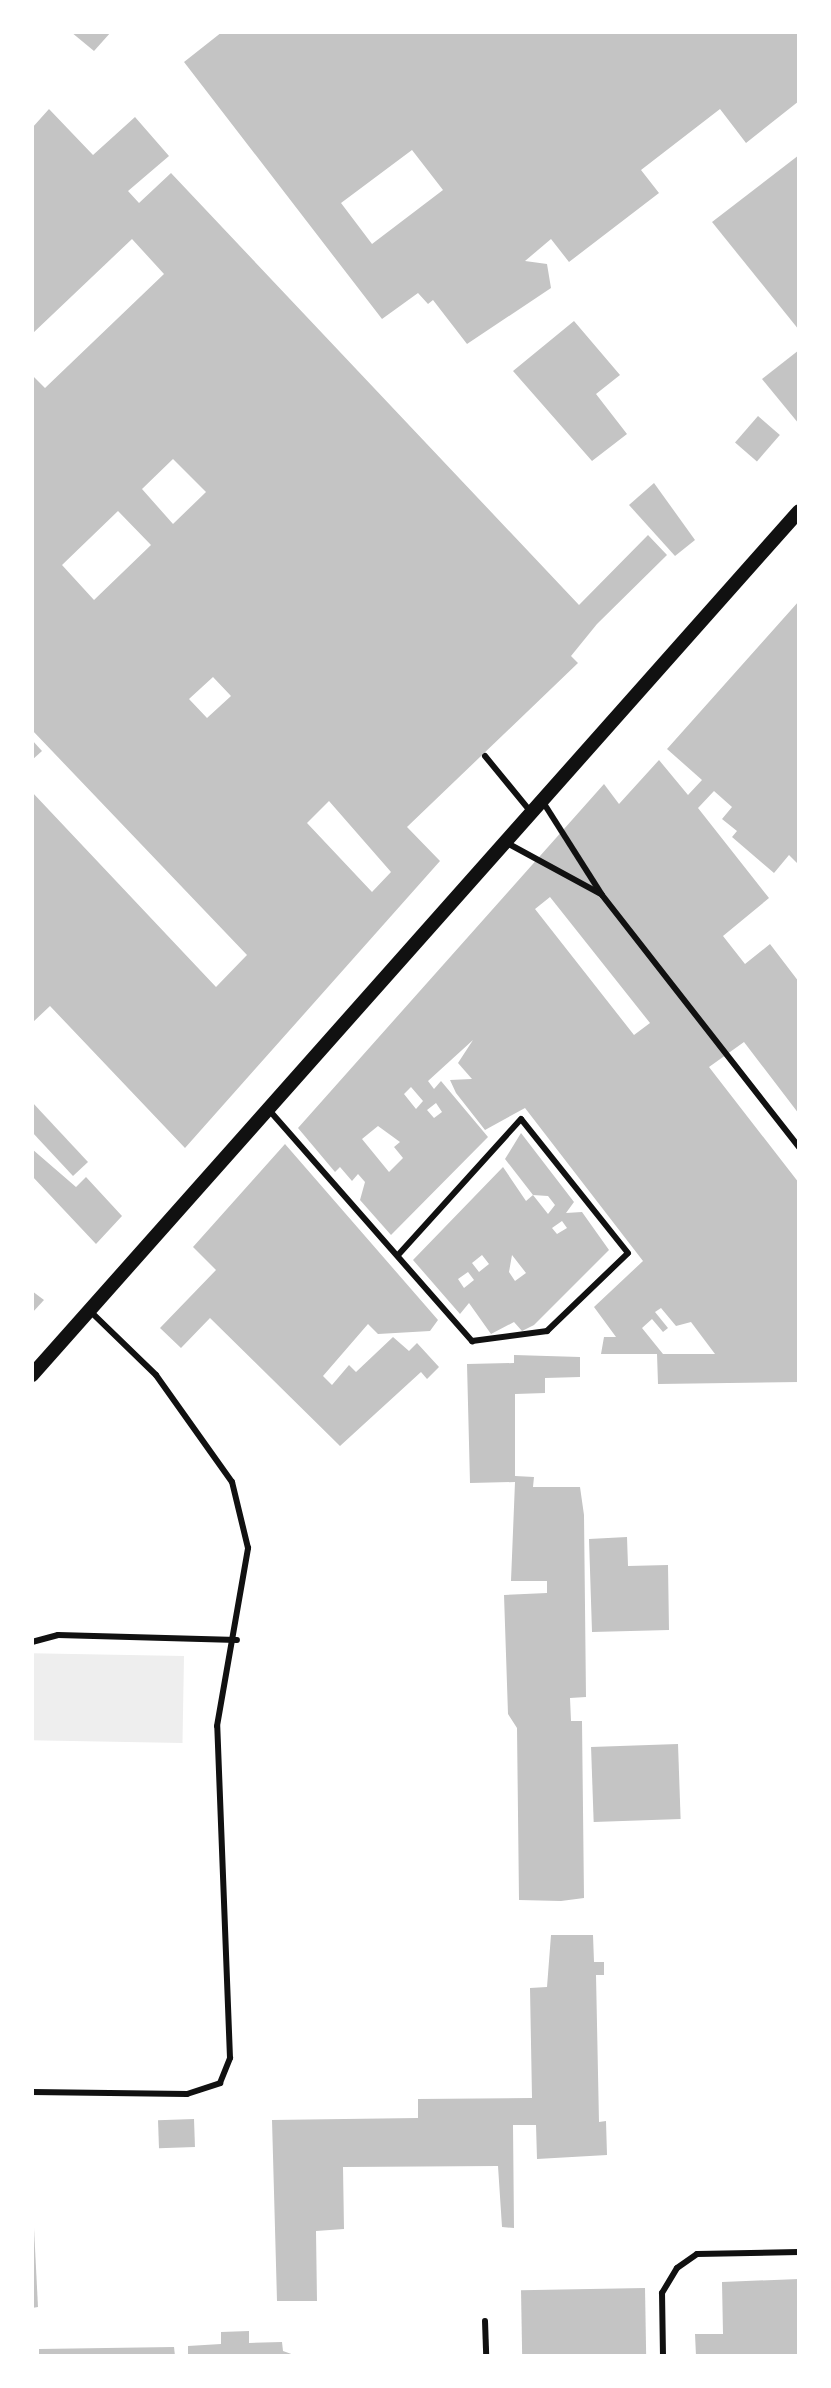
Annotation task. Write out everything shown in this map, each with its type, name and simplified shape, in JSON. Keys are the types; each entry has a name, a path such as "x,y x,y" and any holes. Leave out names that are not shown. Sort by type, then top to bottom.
{"street":[{"path":"32,1375 799,511"}],"lane":[{"path":"485,756 530,811"},
{"path":"541,799 602,895 799,1147"},
{"path":"503,841 602,895"},
{"path":"268,1109 398,1255 476,1341 547,1331 628,1253 521,1119 398,1255"},
{"path":"32,2092 187,2094 220,2083 230,2058 217,1726 237,1640 248,1548 232,1482 156,1375 89,1310"},
{"path":"32,1642 58,1635 237,1640"},
{"path":"663,2356 662,2293 677,2268 697,2254 799,2252"},
{"path":"485,2321 486,2356"}],"shaded area":[{"path":"32,1653 184,1656 182,1743 32,1740"}],"building":[{"path":"71,32 111,32 94,51"},
{"path":"222,32 799,32 799,101 746,143 720,109 641,170 659,193 569,262 551,239 525,261 547,264 551,288 467,344 433,300 428,304 418,293 382,319 184,62","holes":["412,150 443,190 372,244 341,203"]},
{"path":"49,109 93,155 135,117 169,156 128,191 139,203 171,173 579,605 648,535 667,555 597,624 571,656 578,663 407,827 440,861 185,1148 50,1006 32,1023 32,792 216,987 247,955 32,730 32,375 45,388 164,274 132,239 32,334 32,128","holes":["173,459 206,492 173,524 142,489","118,511 151,545 94,600 62,565","213,677 231,696 207,718 189,699","329,801 391,872 372,892 307,823"]},
{"path":"799,155 799,330 712,222"},
{"path":"574,321 620,375 596,394 627,434 592,461 513,371"},
{"path":"799,350 799,424 762,379"},
{"path":"758,416 780,435 757,461 735,442"},
{"path":"654,483 695,540 675,556 629,505"},
{"path":"799,601 799,865 789,855 774,873 732,837 737,831 722,819 732,807 714,791 698,808 769,898 723,936 745,964 770,944 799,982 799,1114 744,1042 709,1067 799,1183 799,1382 658,1384 657,1354 601,1354 604,1337 616,1337 594,1307 643,1261 525,1108 485,1130 456,1093 450,1080 472,1079 458,1063 473,1040 428,1081 434,1089 441,1081 488,1137 391,1235 360,1200 365,1182 358,1174 352,1181 340,1167 335,1172 298,1128 604,784 619,804 659,760 688,795 702,780 667,749","holes":["550,897 650,1023 634,1035 535,909","411,1087 423,1101 416,1109 404,1094","436,1103 442,1112 434,1118 427,1110","378,1126 400,1142 394,1147 403,1158 389,1172 362,1139","661,1308 676,1326 691,1322 715,1354 663,1354 642,1328 652,1319 663,1332 668,1328 655,1312"]},
{"path":"32,740 42,751 32,760"},
{"path":"32,1102 88,1162 73,1176 32,1132"},
{"path":"521,1133 574,1202 566,1213 582,1212 609,1250 534,1325 522,1331 514,1322 491,1334 469,1303 460,1314 413,1260 503,1167 526,1201 533,1195 505,1159","holes":["533,1195 548,1196 555,1205 548,1214","562,1221 567,1228 557,1234 552,1228","482,1255 489,1264 479,1272 472,1263","512,1255 526,1273 515,1281 509,1272","468,1272 474,1280 464,1288 458,1279"]},
{"path":"285,1144 438,1320 430,1331 378,1334 368,1324 323,1376 332,1385 349,1365 356,1372 393,1337 409,1351 417,1343 439,1367 427,1379 421,1372 340,1446 210,1318 181,1348 160,1328 216,1270 193,1247"},
{"path":"32,1149 76,1187 86,1177 122,1216 96,1244 32,1176"},
{"path":"32,1291 44,1300 32,1313"},
{"path":"514,1355 580,1357 580,1377 545,1378 545,1393 515,1394 515,1476 534,1477 533,1487 580,1487 584,1515 586,1697 570,1698 571,1721 582,1721 584,1898 561,1901 519,1900 517,1728 508,1714 504,1595 547,1593 547,1581 511,1581 515,1482 470,1483 467,1364 514,1363"},
{"path":"627,1537 628,1566 668,1565 669,1630 592,1632 589,1539"},
{"path":"678,1744 681,1819 594,1822 591,1747"},
{"path":"551,1935 593,1935 594,1962 604,1962 604,1975 596,1975 599,2122 606,2121 607,2155 537,2159 536,2125 513,2125 514,2228 502,2227 498,2166 343,2167 344,2229 316,2231 317,2301 277,2301 272,2120 418,2118 418,2099 532,2098 530,1988 547,1987"},
{"path":"194,2119 195,2147 159,2148 158,2120"},
{"path":"32,2189 38,2307 32,2308"},
{"path":"799,2279 799,2356 696,2356 695,2334 723,2334 722,2282"},
{"path":"645,2288 646,2356 522,2356 521,2290"},
{"path":"249,2331 249,2343 282,2342 283,2351 297,2356 188,2356 188,2346 221,2344 221,2332"},
{"path":"174,2347 175,2356 39,2356 39,2349"}]}
